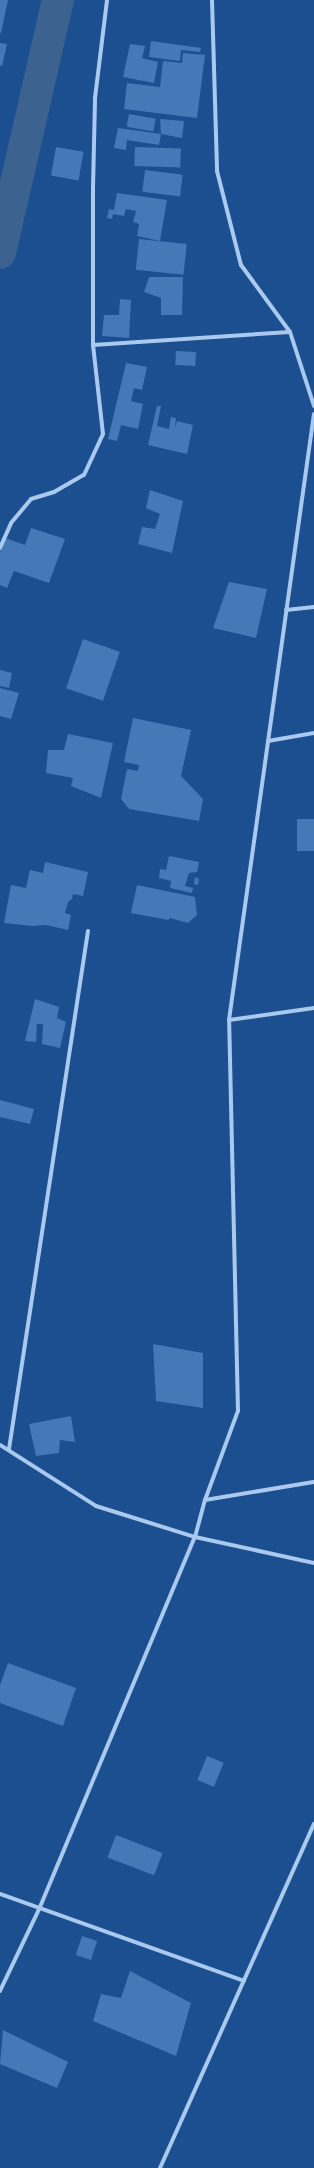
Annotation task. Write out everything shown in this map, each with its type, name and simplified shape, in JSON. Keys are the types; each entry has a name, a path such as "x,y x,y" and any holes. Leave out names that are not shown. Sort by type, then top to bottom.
{"street":[{"path":"0,548 11,523 31,498 54,492 84,475 103,434 93,345 95,98 107,0"},
{"path":"212,0 217,171 241,265 290,332 314,406"},
{"path":"93,345 290,332"},
{"path":"0,1991 40,1907 195,1537 205,1500 238,1411 229,1020 314,414"},
{"path":"286,610 314,607"},
{"path":"268,741 314,733"},
{"path":"9,1449 88,931"},
{"path":"229,1020 314,1008"},
{"path":"0,1446 9,1449 96,1506 195,1537 314,1563"},
{"path":"205,1500 314,1482"},
{"path":"160,2168 314,1824"},
{"path":"0,1894 244,1981"}],"building":[{"path":"0,0 8,0 1,33 0,33"},
{"path":"151,41 201,48 200,52 181,50 180,61 149,57"},
{"path":"0,43 7,44 2,66 0,65"},
{"path":"130,44 145,46 142,58 158,62 154,83 123,77"},
{"path":"183,53 205,55 197,118 124,109 127,83 160,87 163,61 182,63"},
{"path":"129,114 156,119 153,131 127,127"},
{"path":"160,119 184,121 182,138 161,134"},
{"path":"118,128 161,134 159,145 127,140 126,150 114,148"},
{"path":"56,147 84,152 79,180 51,176"},
{"path":"135,147 181,149 180,168 134,166"},
{"path":"145,170 183,175 180,196 142,192"},
{"path":"117,193 167,200 160,241 137,236 139,224 133,222 136,211 126,209 124,216 113,214 112,219 107,218 109,209 114,210"},
{"path":"139,239 187,244 183,275 136,270"},
{"path":"149,277 183,277 182,315 161,315 161,298 144,292"},
{"path":"120,299 131,300 129,338 102,336 104,315 119,315"},
{"path":"176,351 196,352 195,366 175,365"},
{"path":"126,363 147,367 142,390 134,388 131,401 143,404 138,429 121,425 117,441 108,439"},
{"path":"157,406 161,406 157,426 169,429 171,417 176,418 175,428 177,421 193,425 187,454 148,445"},
{"path":"150,490 183,501 172,553 138,544 142,527 155,529 160,514 146,508"},
{"path":"31,528 65,539 49,583 14,571 7,588 0,585 0,552 5,538 25,545"},
{"path":"229,582 267,589 256,638 213,628"},
{"path":"83,639 120,652 103,701 66,688"},
{"path":"0,670 12,673 9,688 0,686"},
{"path":"0,688 19,693 11,719 0,716"},
{"path":"133,718 191,730 181,776 203,799 199,821 129,809 121,799 127,769 138,771 139,765 124,762"},
{"path":"68,734 113,743 101,798 71,786 73,778 46,773 48,750 64,750"},
{"path":"297,819 314,819 314,851 297,851"},
{"path":"169,856 199,862 197,872 189,873 185,886 193,888 192,893 170,888 171,881 159,878 160,869 166,870"},
{"path":"45,862 88,872 83,896 73,894 72,899 68,902 65,913 71,915 68,930 46,925 32,926 4,923 11,885 26,888 30,870 43,873"},
{"path":"195,877 199,879 198,885 194,884"},
{"path":"137,885 195,897 197,915 188,923 170,918 168,920 131,913"},
{"path":"35,999 59,1007 57,1018 66,1022 60,1048 42,1044 43,1024 37,1024 36,1042 25,1041"},
{"path":"0,1100 34,1109 30,1124 0,1117"},
{"path":"153,1344 203,1353 203,1408 156,1401"},
{"path":"71,1416 75,1442 60,1440 59,1453 36,1456 29,1424"},
{"path":"8,1663 76,1688 63,1726 0,1703 0,1685"},
{"path":"207,1756 224,1763 214,1787 197,1780"},
{"path":"116,1835 163,1853 154,1875 107,1857"},
{"path":"82,1936 97,1941 91,1960 76,1955"},
{"path":"130,1971 191,2003 176,2056 93,2021 101,1994 121,1998"},
{"path":"3,2030 68,2062 57,2088 0,2064"}],"waterway":[{"path":"0,253 58,0"}]}
